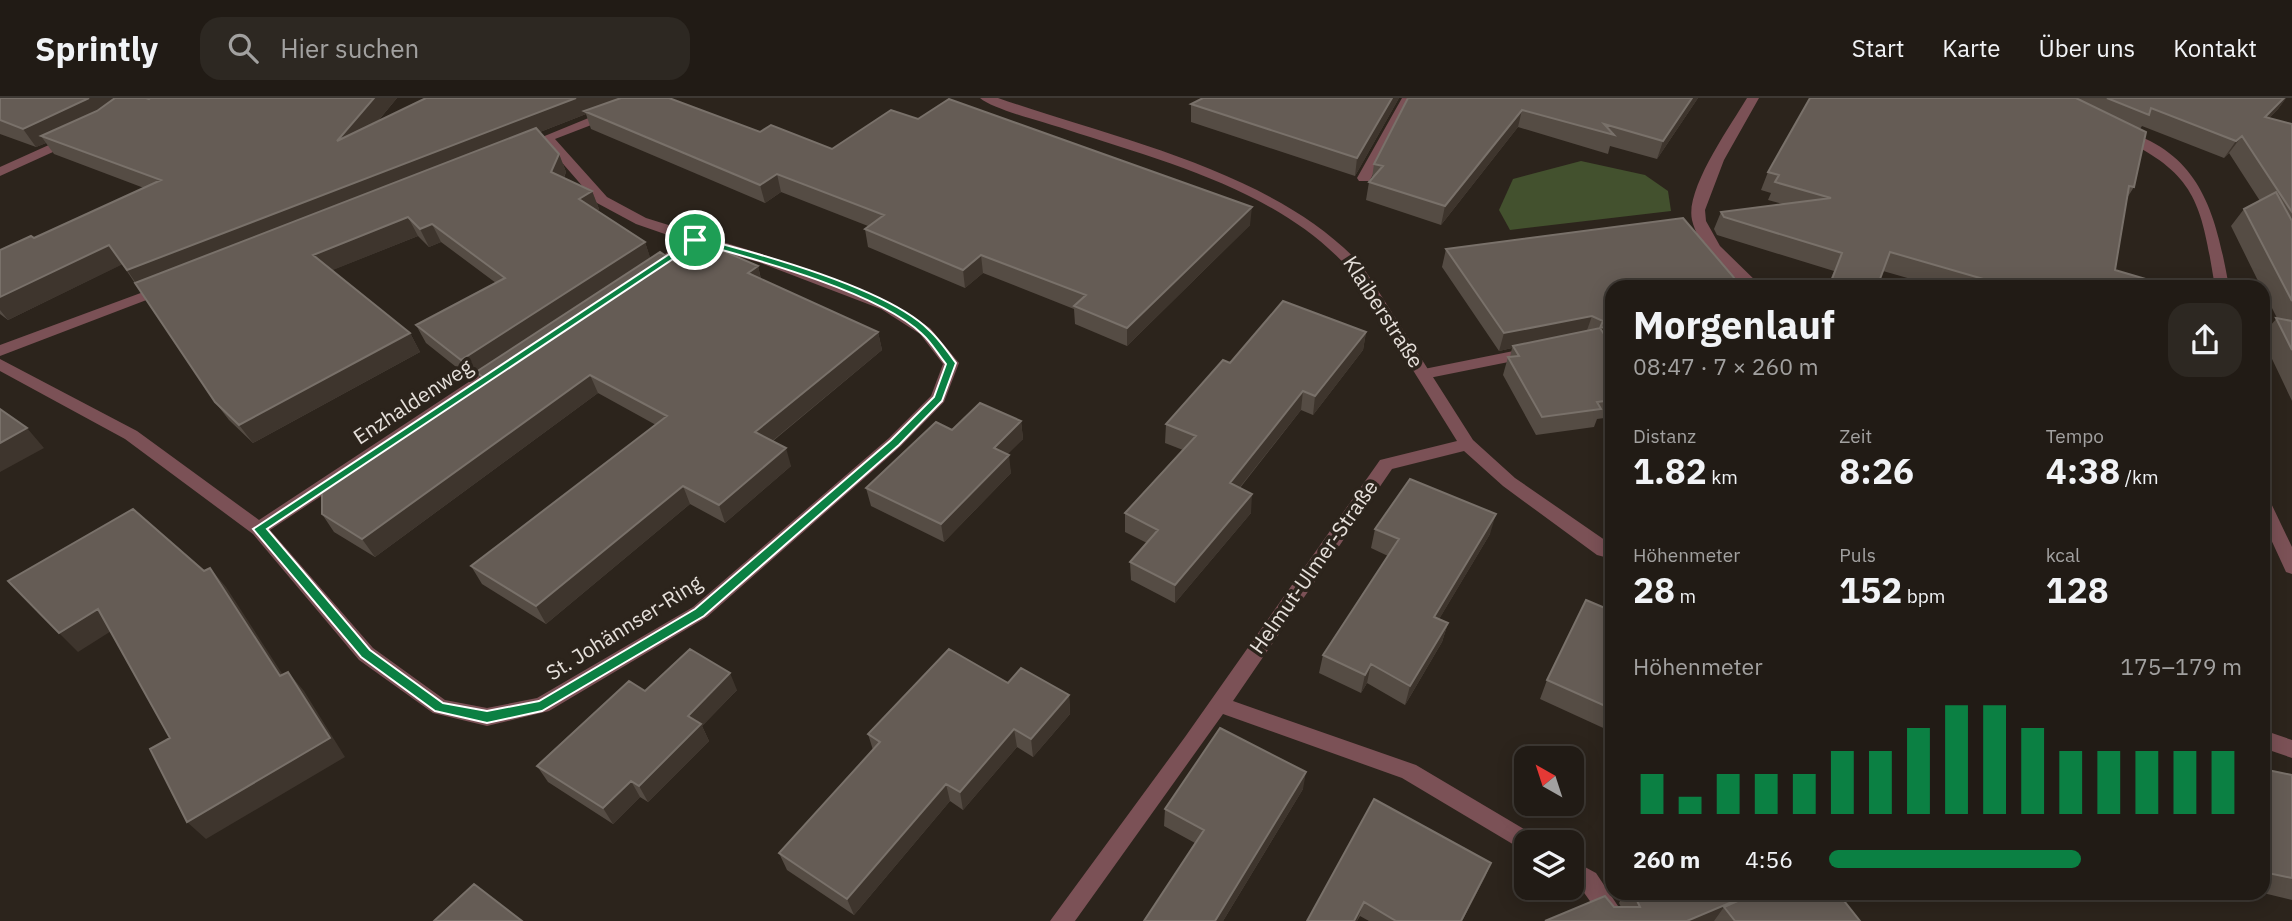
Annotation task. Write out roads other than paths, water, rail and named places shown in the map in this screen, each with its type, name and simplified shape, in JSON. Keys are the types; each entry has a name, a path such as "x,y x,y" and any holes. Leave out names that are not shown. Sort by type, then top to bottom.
{"street":[{"name":"Klaiberstraße","path":"986,98 1195,168 1252,194 1321,232 1344,250 1358,270 1467,444 1509,482 1605,550"},
{"path":"1364,178 1408,98"},
{"path":"1747,280 1726,263 1698,219 1700,194 1753,98"},
{"path":"522,148 626,108"},
{"path":"2109,127 2162,154 2188,176 2207,210 2221,280"},
{"path":"0,173 80,135"},
{"name":"St. Johännser-Ring","path":"0,364 131,435 259,529 366,654 440,708 487,717 542,705 699,612 895,442 938,398 951,363 925,331 886,306 763,259 641,221 603,200 547,138"},
{"path":"638,278 695,240"},
{"path":"0,351 181,282"},
{"path":"1424,374 1546,349"},
{"name":"Enzhaldenweg","path":"259,529 512,362"},
{"name":"Helmut-Ulmer-Straße","path":"1062,921 1218,704 1385,464 1467,444"},
{"path":"2270,518 2292,567"},
{"path":"1218,704 1409,771 1514,835"},
{"path":"2270,741 2292,749"},
{"path":"1584,878 1617,921"}]}
